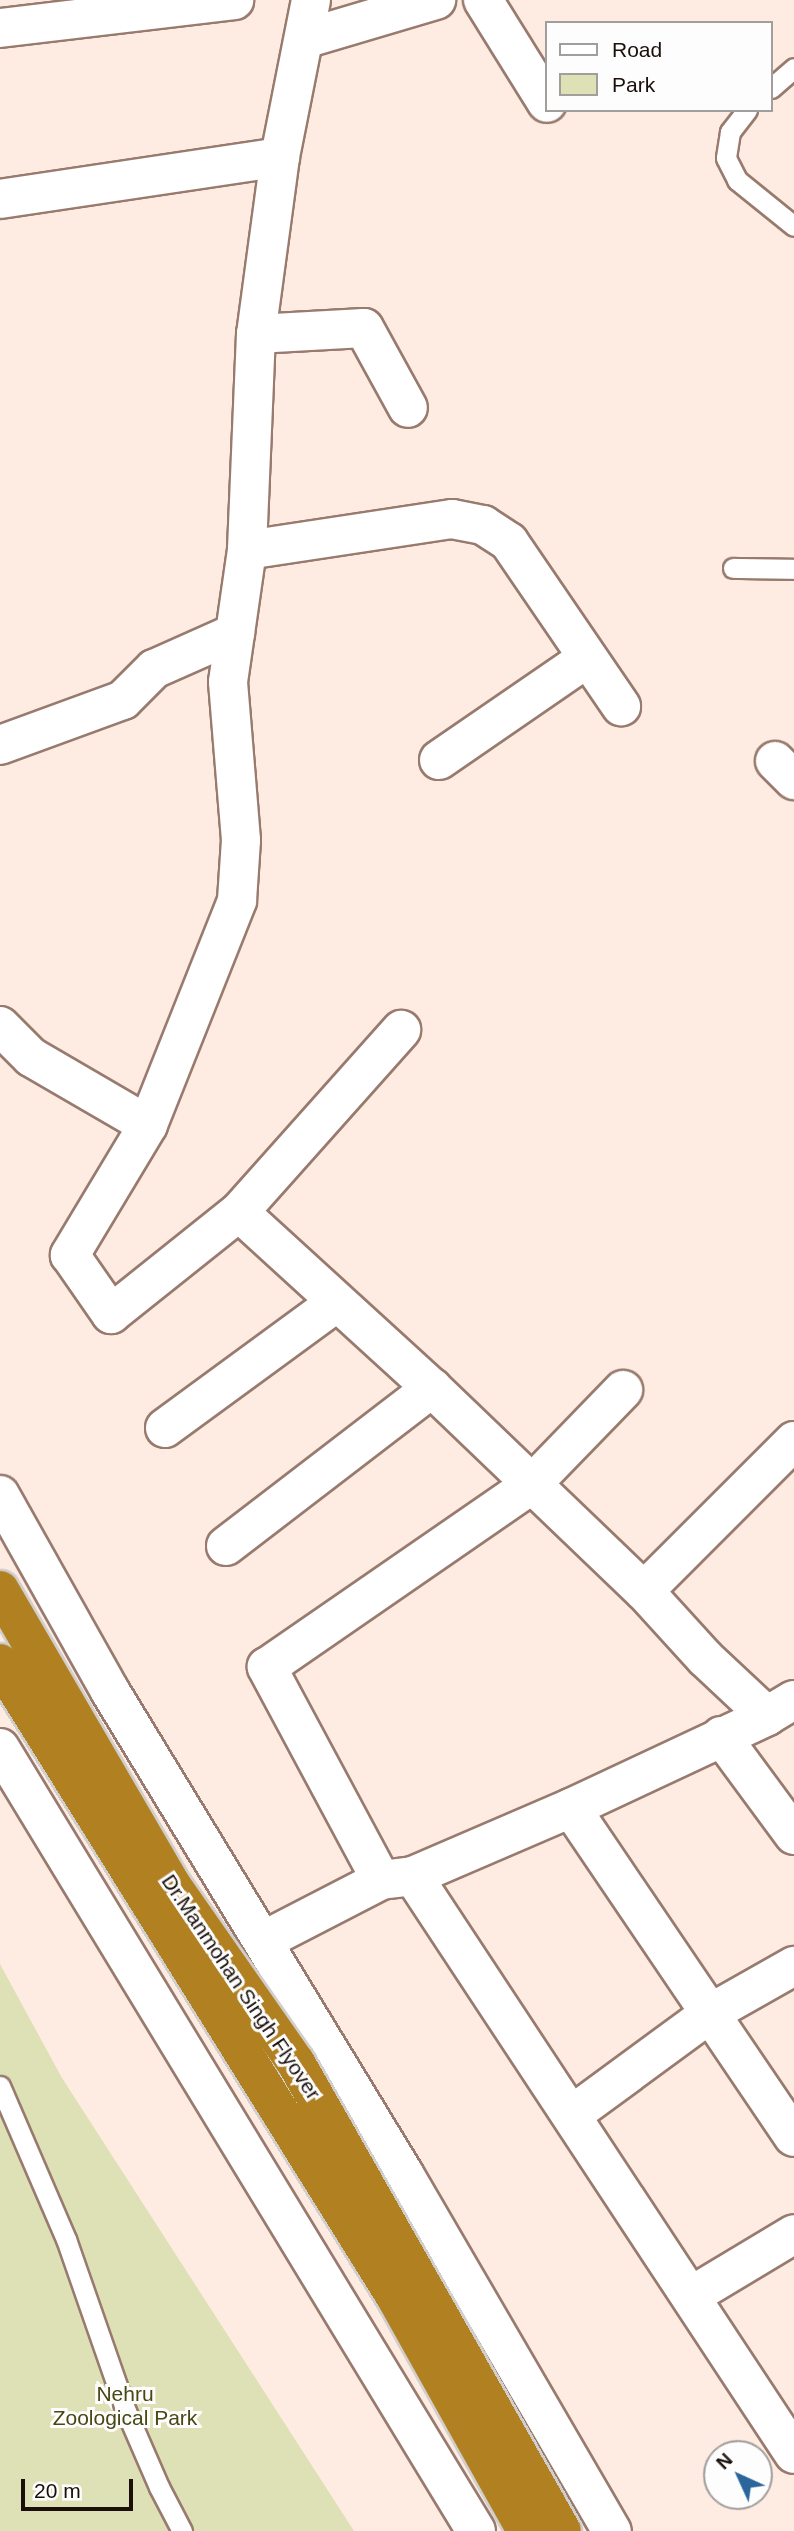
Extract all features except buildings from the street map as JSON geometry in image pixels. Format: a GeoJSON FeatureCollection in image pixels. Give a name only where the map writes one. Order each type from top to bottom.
{"type":"FeatureCollection","features":[{"type":"Feature","properties":{"kind":"highway","name":"Dr.Manmohan Singh Flyover"},"geometry":{"type":"LineString","coordinates":[[0,1590],[171,1884],[296,2063],[562,2531]]}},
{"type":"Feature","properties":{"kind":"highway","name":"Dr.Manmohan Singh Flyover"},"geometry":{"type":"LineString","coordinates":[[0,1663],[396,2298],[526,2531]]}},
{"type":"Feature","properties":{"kind":"street"},"geometry":{"type":"LineString","coordinates":[[0,27],[234,0]]}},
{"type":"Feature","properties":{"kind":"street"},"geometry":{"type":"LineString","coordinates":[[312,0],[280,157],[256,334],[247,550],[228,682],[241,840],[237,901],[148,1125],[70,1255],[111,1314],[239,1212],[401,1030]]}},
{"type":"Feature","properties":{"kind":"street"},"geometry":{"type":"LineString","coordinates":[[304,39],[436,0]]}},
{"type":"Feature","properties":{"kind":"street"},"geometry":{"type":"LineString","coordinates":[[483,0],[546,101]]}},
{"type":"Feature","properties":{"kind":"street"},"geometry":{"type":"LineString","coordinates":[[0,199],[280,157]]}},
{"type":"Feature","properties":{"kind":"street"},"geometry":{"type":"LineString","coordinates":[[256,334],[364,328],[408,408]]}},
{"type":"Feature","properties":{"kind":"street"},"geometry":{"type":"LineString","coordinates":[[247,550],[452,519],[483,524],[509,542],[586,659],[621,706]]}},
{"type":"Feature","properties":{"kind":"street"},"geometry":{"type":"LineString","coordinates":[[0,745],[123,700],[154,669],[235,633]]}},
{"type":"Feature","properties":{"kind":"street"},"geometry":{"type":"LineString","coordinates":[[439,760],[586,659]]}},
{"type":"Feature","properties":{"kind":"street"},"geometry":{"type":"LineString","coordinates":[[0,1026],[31,1056],[148,1125]]}},
{"type":"Feature","properties":{"kind":"street"},"geometry":{"type":"LineString","coordinates":[[239,1212],[432,1388],[644,1591],[705,1658],[780,1708]]}},
{"type":"Feature","properties":{"kind":"street"},"geometry":{"type":"LineString","coordinates":[[165,1428],[337,1302]]}},
{"type":"Feature","properties":{"kind":"street"},"geometry":{"type":"LineString","coordinates":[[226,1546],[432,1388]]}},
{"type":"Feature","properties":{"kind":"street"},"geometry":{"type":"LineString","coordinates":[[624,1390],[532,1484],[267,1667],[397,1878],[573,2114],[691,2296],[792,2444]]}},
{"type":"Feature","properties":{"kind":"street"},"geometry":{"type":"LineString","coordinates":[[644,1591],[794,1441]]}},
{"type":"Feature","properties":{"kind":"street"},"geometry":{"type":"LineString","coordinates":[[0,1495],[110,1691],[404,2174],[612,2531]]}},
{"type":"Feature","properties":{"kind":"street"},"geometry":{"type":"LineString","coordinates":[[110,1691],[7,1759],[476,2531]]}},
{"type":"Feature","properties":{"kind":"street"},"geometry":{"type":"LineString","coordinates":[[263,1941],[397,1878],[571,1808],[780,1708]]}},
{"type":"Feature","properties":{"kind":"street"},"geometry":{"type":"LineString","coordinates":[[721,1736],[794,1835]]}},
{"type":"Feature","properties":{"kind":"street"},"geometry":{"type":"LineString","coordinates":[[571,1808],[794,2137]]}},
{"type":"Feature","properties":{"kind":"street"},"geometry":{"type":"LineString","coordinates":[[573,2114],[709,2014],[794,1966]]}},
{"type":"Feature","properties":{"kind":"street"},"geometry":{"type":"LineString","coordinates":[[691,2296],[794,2234]]}},
{"type":"Feature","properties":{"kind":"lane"},"geometry":{"type":"LineString","coordinates":[[773,86],[794,68]]}},
{"type":"Feature","properties":{"kind":"lane"},"geometry":{"type":"LineString","coordinates":[[745,112],[730,132],[726,158],[737,180],[794,226]]}},
{"type":"Feature","properties":{"kind":"lane"},"geometry":{"type":"LineString","coordinates":[[733,568],[794,569]]}},
{"type":"Feature","properties":{"kind":"lane"},"geometry":{"type":"LineString","coordinates":[[0,2086],[66,2239],[126,2411],[159,2487],[183,2531]]}},
{"type":"Feature","properties":{"kind":"green space","name":"Nehru Zoological Park"},"geometry":{"type":"Polygon","coordinates":[[[0,1964],[62,2078],[354,2531],[0,2531],[0,1964]]]}}]}
